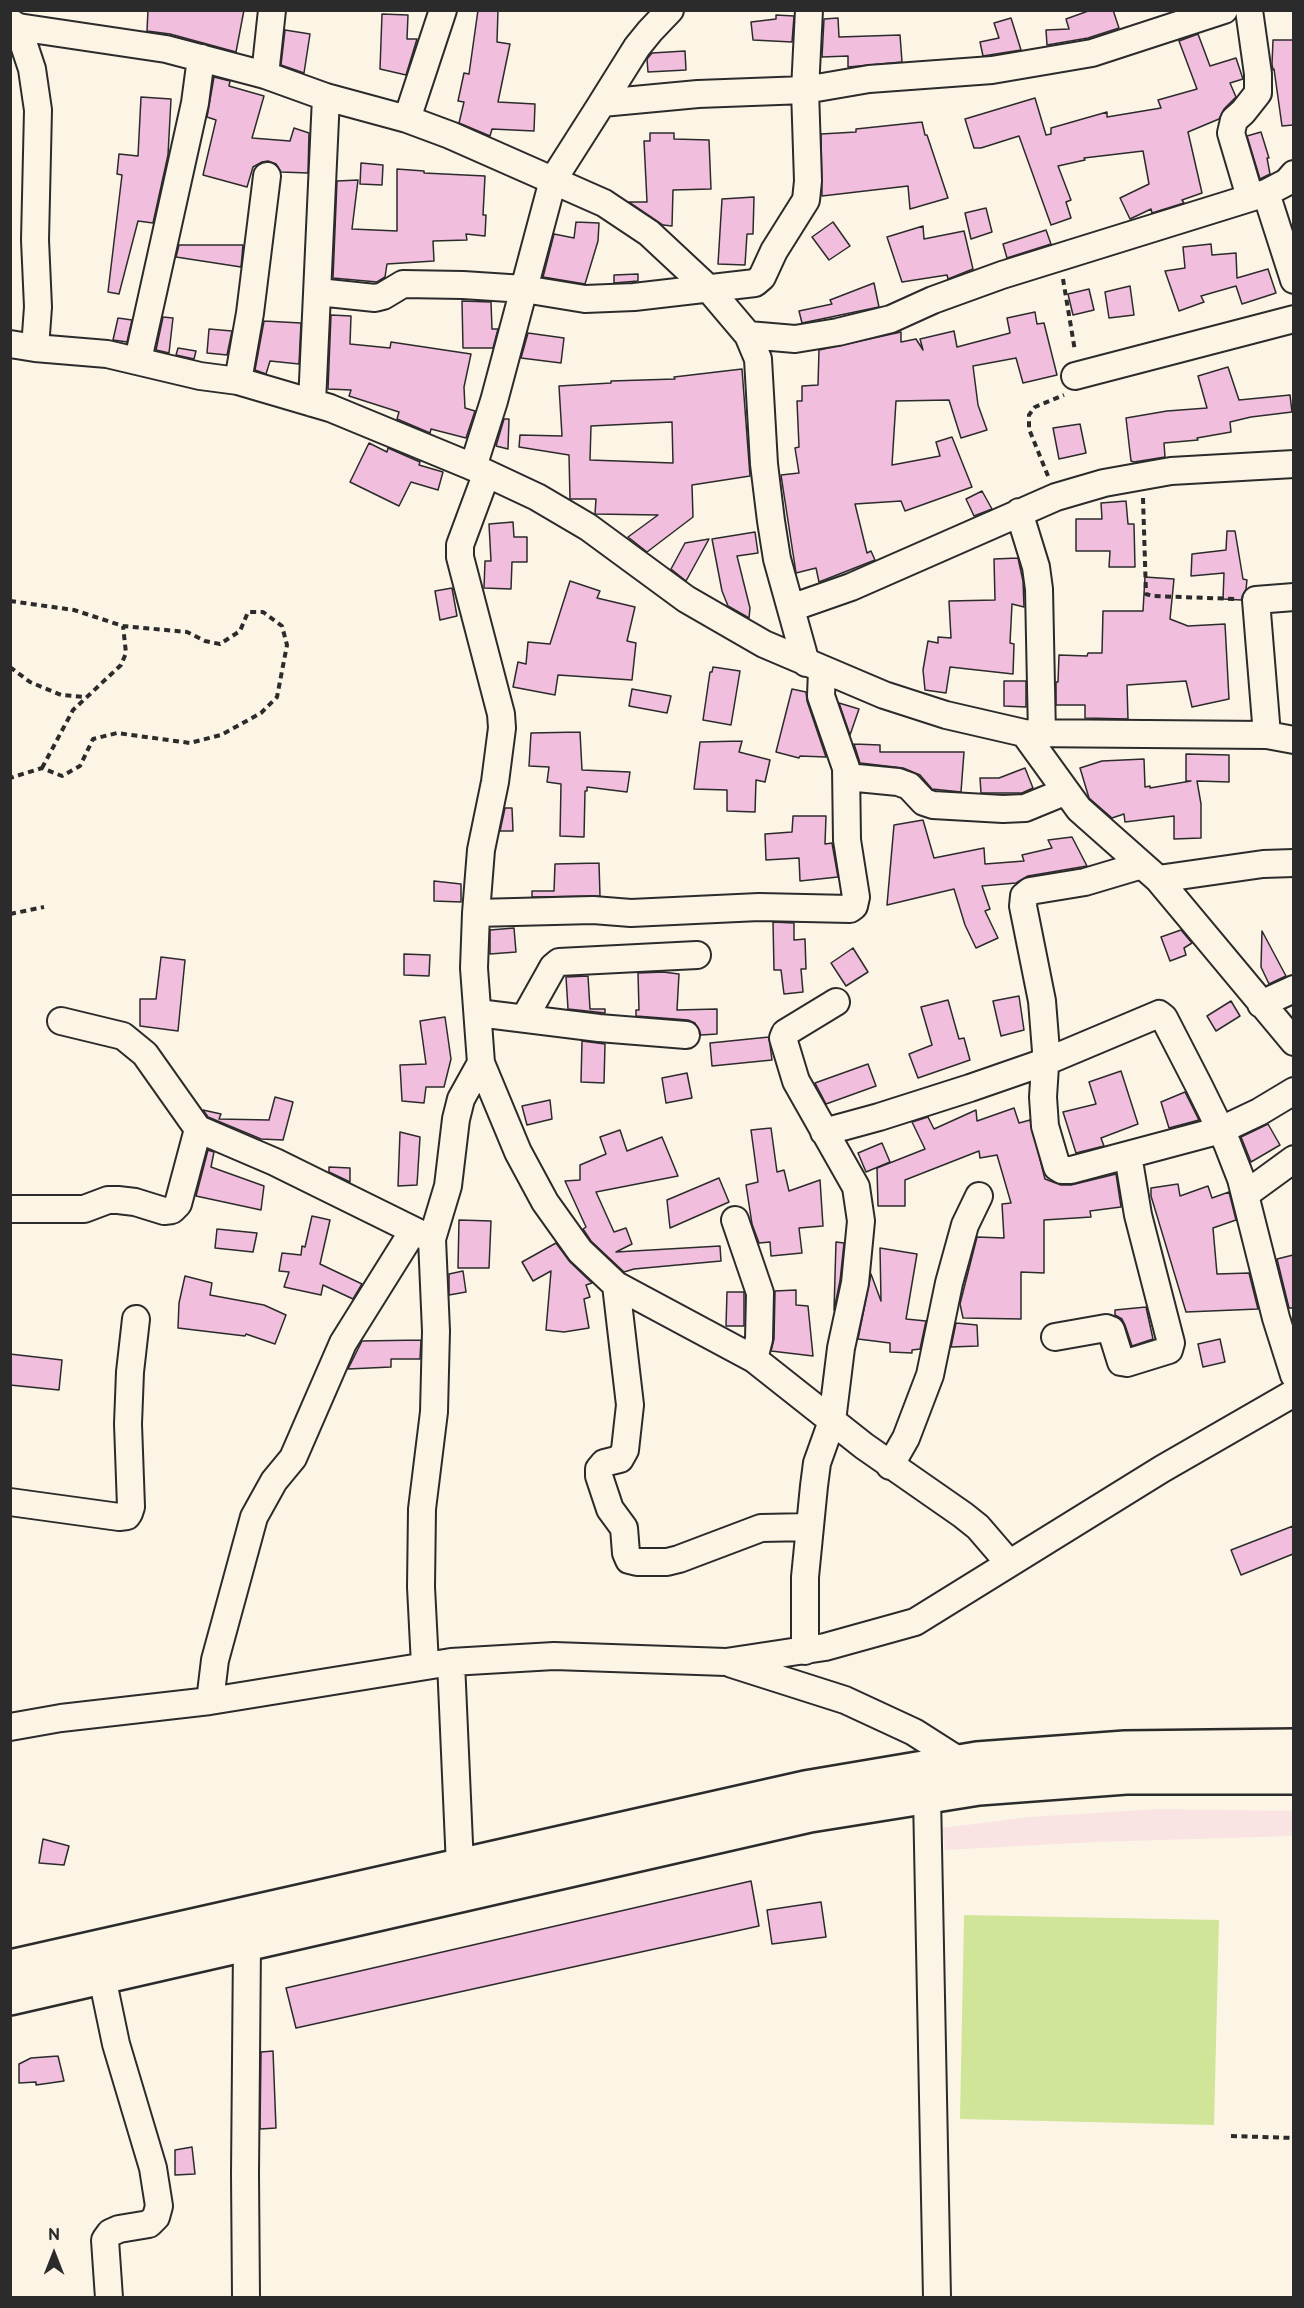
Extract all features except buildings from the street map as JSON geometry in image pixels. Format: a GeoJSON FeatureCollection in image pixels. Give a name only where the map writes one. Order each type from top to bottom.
{"type":"FeatureCollection","features":[{"type":"Feature","properties":{"kind":"street"},"geometry":{"type":"LineString","coordinates":[[265,75],[272,10]]}},
{"type":"Feature","properties":{"kind":"street"},"geometry":{"type":"LineString","coordinates":[[407,119],[443,10]]}},
{"type":"Feature","properties":{"kind":"street"},"geometry":{"type":"LineString","coordinates":[[670,10],[637,47],[554,180],[494,401],[480,471],[460,545],[460,557],[501,714],[502,728],[495,782],[481,850],[476,913],[474,968],[481,1063],[518,1152],[545,1202],[580,1251],[616,1286],[754,1359],[890,1466],[963,1515],[978,1527],[1009,1563]]}},
{"type":"Feature","properties":{"kind":"street"},"geometry":{"type":"LineString","coordinates":[[318,292],[375,298],[403,284],[524,289],[585,298],[634,297],[759,281],[774,251],[803,208],[808,180],[805,90],[810,10]]}},
{"type":"Feature","properties":{"kind":"street"},"geometry":{"type":"LineString","coordinates":[[603,103],[698,94],[805,90],[869,79],[992,70],[1092,53],[1224,10]]}},
{"type":"Feature","properties":{"kind":"street"},"geometry":{"type":"LineString","coordinates":[[1249,10],[1258,74],[1257,93],[1234,120],[1231,133],[1293,280]]}},
{"type":"Feature","properties":{"kind":"street"},"geometry":{"type":"LineString","coordinates":[[14,24],[166,49],[265,75],[326,97],[407,119],[450,135],[604,203],[649,233],[709,289],[748,335],[758,359],[764,464],[777,559],[791,608],[814,666],[821,696],[846,768],[847,840],[856,902],[850,909],[759,907],[631,913],[593,910],[476,913]]}},
{"type":"Feature","properties":{"kind":"street"},"geometry":{"type":"LineString","coordinates":[[14,24],[32,69],[38,110],[35,240],[38,307],[35,348]]}},
{"type":"Feature","properties":{"kind":"street"},"geometry":{"type":"LineString","coordinates":[[138,360],[195,103],[201,58]]}},
{"type":"Feature","properties":{"kind":"street"},"geometry":{"type":"LineString","coordinates":[[312,403],[326,97]]}},
{"type":"Feature","properties":{"kind":"street"},"geometry":{"type":"LineString","coordinates":[[748,335],[795,339],[838,332],[891,319],[933,300],[1002,275],[1258,195],[1287,182],[1293,174]]}},
{"type":"Feature","properties":{"kind":"street"},"geometry":{"type":"LineString","coordinates":[[238,381],[250,313],[267,176]]}},
{"type":"Feature","properties":{"kind":"street"},"geometry":{"type":"LineString","coordinates":[[1075,376],[1293,319]]}},
{"type":"Feature","properties":{"kind":"street"},"geometry":{"type":"LineString","coordinates":[[10,344],[106,354],[138,360],[200,376],[238,381],[312,403],[480,471],[537,497],[588,527],[686,599],[764,644],[884,695],[946,715],[1033,734],[1267,735],[1293,740]]}},
{"type":"Feature","properties":{"kind":"street"},"geometry":{"type":"LineString","coordinates":[[791,608],[851,587],[1056,497],[1142,475],[1194,469],[1293,464]]}},
{"type":"Feature","properties":{"kind":"street"},"geometry":{"type":"LineString","coordinates":[[1019,512],[1036,567],[1039,590],[1033,734],[1064,792],[1098,828],[1150,872],[1293,1042]]}},
{"type":"Feature","properties":{"kind":"street"},"geometry":{"type":"LineString","coordinates":[[1267,735],[1256,600],[1293,597]]}},
{"type":"Feature","properties":{"kind":"street"},"geometry":{"type":"LineString","coordinates":[[847,777],[898,782],[909,786],[924,802],[933,805],[1025,808],[1064,792]]}},
{"type":"Feature","properties":{"kind":"street"},"geometry":{"type":"LineString","coordinates":[[1293,863],[1150,872],[1085,882],[1030,891],[1024,896],[1023,906],[1042,1001],[1045,1126],[1057,1167],[1062,1170],[1071,1170],[1221,1130],[1259,1112],[1293,1091]]}},
{"type":"Feature","properties":{"kind":"street"},"geometry":{"type":"LineString","coordinates":[[525,1017],[559,962],[697,955]]}},
{"type":"Feature","properties":{"kind":"street"},"geometry":{"type":"LineString","coordinates":[[1261,1004],[1293,989]]}},
{"type":"Feature","properties":{"kind":"street"},"geometry":{"type":"LineString","coordinates":[[805,1651],[805,1577],[817,1463],[832,1421],[841,1348],[855,1283],[861,1221],[856,1187],[796,1081],[783,1038],[785,1033],[836,1002]]}},
{"type":"Feature","properties":{"kind":"street"},"geometry":{"type":"LineString","coordinates":[[478,1013],[600,1028],[686,1035]]}},
{"type":"Feature","properties":{"kind":"street"},"geometry":{"type":"LineString","coordinates":[[824,1132],[879,1117],[1045,1062],[1160,1014],[1221,1130],[1246,1194],[1276,1318],[1293,1375]]}},
{"type":"Feature","properties":{"kind":"street"},"geometry":{"type":"LineString","coordinates":[[61,1021],[123,1036],[145,1054],[198,1129],[275,1162],[422,1235]]}},
{"type":"Feature","properties":{"kind":"street"},"geometry":{"type":"LineString","coordinates":[[210,1701],[215,1660],[254,1517],[274,1481],[293,1458],[343,1342],[422,1235],[448,1186],[456,1119],[461,1099],[481,1063]]}},
{"type":"Feature","properties":{"kind":"street"},"geometry":{"type":"LineString","coordinates":[[10,1209],[84,1209],[108,1200],[118,1200],[135,1202],[164,1211],[172,1210],[178,1204],[198,1129]]}},
{"type":"Feature","properties":{"kind":"street"},"geometry":{"type":"LineString","coordinates":[[1055,1337],[1106,1328],[1111,1330],[1121,1362],[1127,1363],[1169,1350],[1172,1343],[1138,1215],[1128,1155]]}},
{"type":"Feature","properties":{"kind":"street"},"geometry":{"type":"LineString","coordinates":[[1246,1194],[1293,1159]]}},
{"type":"Feature","properties":{"kind":"street"},"geometry":{"type":"LineString","coordinates":[[890,1466],[906,1438],[930,1375],[949,1283],[965,1225],[979,1196]]}},
{"type":"Feature","properties":{"kind":"street"},"geometry":{"type":"LineString","coordinates":[[735,1220],[760,1293],[759,1339],[754,1359]]}},
{"type":"Feature","properties":{"kind":"street"},"geometry":{"type":"LineString","coordinates":[[422,1235],[436,1331],[434,1412],[422,1509],[421,1587],[425,1665]]}},
{"type":"Feature","properties":{"kind":"street"},"geometry":{"type":"LineString","coordinates":[[616,1286],[630,1405],[625,1450],[620,1460],[604,1462],[599,1469],[599,1476],[610,1509],[624,1528],[626,1553],[629,1560],[667,1562],[761,1528],[810,1527]]}},
{"type":"Feature","properties":{"kind":"street"},"geometry":{"type":"LineString","coordinates":[[10,1502],[119,1517],[127,1516],[131,1507],[128,1424],[130,1371],[136,1319]]}},
{"type":"Feature","properties":{"kind":"street"},"geometry":{"type":"LineString","coordinates":[[10,1727],[61,1718],[210,1701],[451,1662],[554,1656],[726,1662],[805,1651],[915,1622],[1190,1452],[1293,1393]]}},
{"type":"Feature","properties":{"kind":"street"},"geometry":{"type":"LineString","coordinates":[[451,1662],[460,1866]]}},
{"type":"Feature","properties":{"kind":"street"},"geometry":{"type":"LineString","coordinates":[[726,1662],[845,1701],[914,1732],[961,1762]]}},
{"type":"Feature","properties":{"kind":"street"},"geometry":{"type":"LineString","coordinates":[[10,1998],[247,1945],[611,1846],[805,1788],[961,1762],[1125,1748],[1293,1746]]}},
{"type":"Feature","properties":{"kind":"street"},"geometry":{"type":"LineString","coordinates":[[10,1967],[460,1866],[611,1846],[979,1788],[1126,1777],[1293,1777]]}},
{"type":"Feature","properties":{"kind":"street"},"geometry":{"type":"LineString","coordinates":[[927,1796],[937,2298]]}},
{"type":"Feature","properties":{"kind":"street"},"geometry":{"type":"LineString","coordinates":[[246,2298],[247,1945]]}},
{"type":"Feature","properties":{"kind":"street"},"geometry":{"type":"LineString","coordinates":[[102,1977],[116,2044],[153,2168],[159,2206],[156,2217],[149,2224],[118,2229],[110,2233],[105,2240],[109,2298]]}},
{"type":"Feature","properties":{"kind":"path"},"geometry":{"type":"LineString","coordinates":[[1142,475],[1146,594],[1256,600]]}},
{"type":"Feature","properties":{"kind":"path"},"geometry":{"type":"LineString","coordinates":[[10,601],[74,610],[123,626],[187,632],[205,641],[220,644],[240,631],[248,612],[263,612],[282,626],[287,645],[277,697],[261,713],[221,735],[190,743],[117,733],[93,739],[80,766],[62,776],[42,768],[10,778]]}},
{"type":"Feature","properties":{"kind":"path"},"geometry":{"type":"LineString","coordinates":[[42,768],[73,710],[121,665],[126,653],[123,626]]}},
{"type":"Feature","properties":{"kind":"path"},"geometry":{"type":"LineString","coordinates":[[10,668],[30,682],[61,695],[86,697]]}},
{"type":"Feature","properties":{"kind":"path"},"geometry":{"type":"LineString","coordinates":[[10,914],[44,907]]}},
{"type":"Feature","properties":{"kind":"path"},"geometry":{"type":"LineString","coordinates":[[1231,2136],[1293,2138]]}},
{"type":"Feature","properties":{"kind":"shaded area"},"geometry":{"type":"Polygon","coordinates":[[[1158,1809],[1293,1811],[1293,1836],[1095,1842],[945,1850],[942,1828],[1030,1817],[1158,1809]]]}},
{"type":"Feature","properties":{"kind":"green space"},"geometry":{"type":"Polygon","coordinates":[[[964,1915],[1219,1920],[1214,2125],[960,2119],[964,1915]]]}}]}
